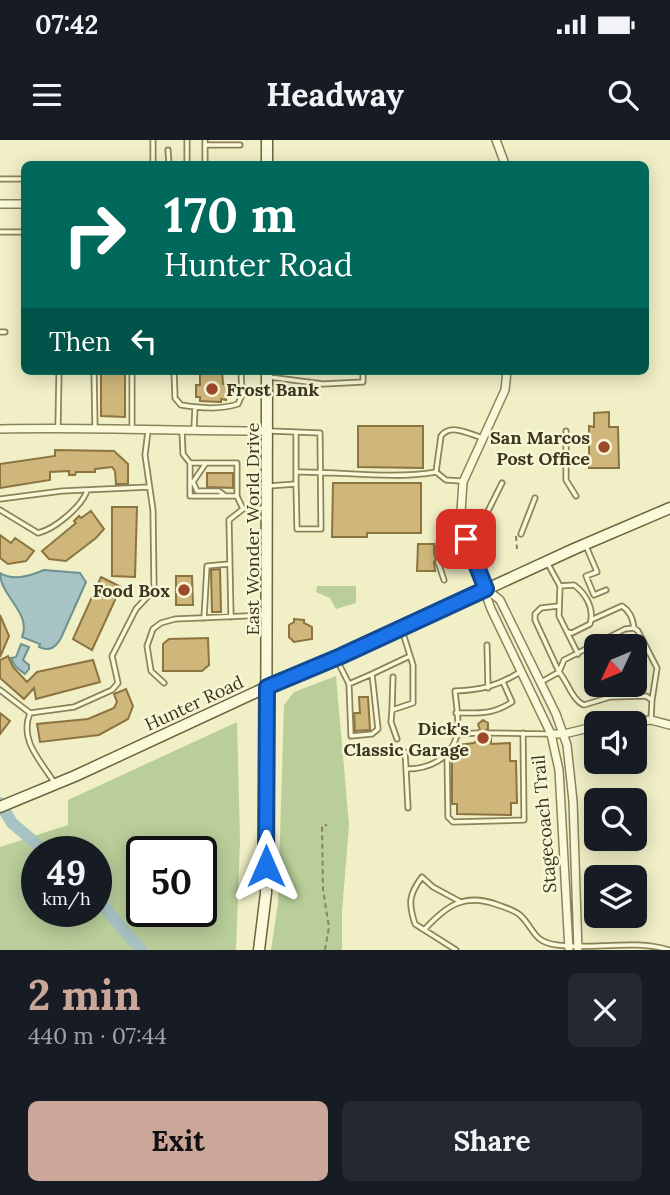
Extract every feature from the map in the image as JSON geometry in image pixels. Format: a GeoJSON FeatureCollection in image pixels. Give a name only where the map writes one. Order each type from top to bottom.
{"type":"FeatureCollection","features":[{"type":"Feature","properties":{"kind":"main road"},"geometry":{"type":"LineString","coordinates":[[267,140],[267,161]]}},
{"type":"Feature","properties":{"kind":"main road","name":"East Wonder World Drive"},"geometry":{"type":"LineString","coordinates":[[259,950],[265,893],[267,375]]}},
{"type":"Feature","properties":{"kind":"main road","name":"Hunter Road"},"geometry":{"type":"LineString","coordinates":[[0,807],[670,508]]}},
{"type":"Feature","properties":{"kind":"street"},"geometry":{"type":"LineString","coordinates":[[496,140],[504,161]]}},
{"type":"Feature","properties":{"kind":"street"},"geometry":{"type":"LineString","coordinates":[[0,204],[21,204]]}},
{"type":"Feature","properties":{"kind":"street"},"geometry":{"type":"LineString","coordinates":[[486,589],[463,524],[461,500],[463,482],[505,390],[507,375]]}},
{"type":"Feature","properties":{"kind":"street"},"geometry":{"type":"LineString","coordinates":[[0,429],[267,431]]}},
{"type":"Feature","properties":{"kind":"street","name":"Stagecoach Trail"},"geometry":{"type":"LineString","coordinates":[[486,589],[491,609],[551,734],[559,769],[573,948]]}},
{"type":"Feature","properties":{"kind":"street","name":"Stagecoach Trail"},"geometry":{"type":"LineString","coordinates":[[486,589],[500,600],[564,734],[571,772],[573,948]]}},
{"type":"Feature","properties":{"kind":"street"},"geometry":{"type":"LineString","coordinates":[[647,720],[670,725]]}},
{"type":"Feature","properties":{"kind":"street"},"geometry":{"type":"LineString","coordinates":[[551,734],[584,729]]}},
{"type":"Feature","properties":{"kind":"lane"},"geometry":{"type":"LineString","coordinates":[[153,140],[153,161]]}},
{"type":"Feature","properties":{"kind":"lane"},"geometry":{"type":"LineString","coordinates":[[187,140],[187,161]]}},
{"type":"Feature","properties":{"kind":"lane"},"geometry":{"type":"LineString","coordinates":[[205,161],[205,143],[240,145]]}},
{"type":"Feature","properties":{"kind":"lane"},"geometry":{"type":"LineString","coordinates":[[169,150],[169,161]]}},
{"type":"Feature","properties":{"kind":"lane"},"geometry":{"type":"LineString","coordinates":[[0,179],[21,179]]}},
{"type":"Feature","properties":{"kind":"lane"},"geometry":{"type":"LineString","coordinates":[[0,232],[21,232]]}},
{"type":"Feature","properties":{"kind":"lane"},"geometry":{"type":"LineString","coordinates":[[58,428],[59,375]]}},
{"type":"Feature","properties":{"kind":"lane"},"geometry":{"type":"LineString","coordinates":[[94,375],[95,429]]}},
{"type":"Feature","properties":{"kind":"lane"},"geometry":{"type":"LineString","coordinates":[[132,375],[132,430]]}},
{"type":"Feature","properties":{"kind":"lane"},"geometry":{"type":"LineString","coordinates":[[174,375],[175,398],[181,404],[195,407],[228,407],[238,404],[242,395],[241,375]]}},
{"type":"Feature","properties":{"kind":"lane"},"geometry":{"type":"LineString","coordinates":[[273,375],[323,384],[363,382],[363,375]]}},
{"type":"Feature","properties":{"kind":"lane"},"geometry":{"type":"LineString","coordinates":[[194,431],[195,407]]}},
{"type":"Feature","properties":{"kind":"lane"},"geometry":{"type":"LineString","coordinates":[[436,472],[444,431],[450,429],[483,438]]}},
{"type":"Feature","properties":{"kind":"lane"},"geometry":{"type":"LineString","coordinates":[[0,690],[30,713],[74,707],[116,687],[118,677],[112,656],[136,608],[153,587],[153,510],[145,455],[148,431]]}},
{"type":"Feature","properties":{"kind":"lane"},"geometry":{"type":"LineString","coordinates":[[182,431],[183,454],[190,463],[190,496],[237,496]]}},
{"type":"Feature","properties":{"kind":"lane"},"geometry":{"type":"LineString","coordinates":[[267,431],[296,432],[320,433],[321,528],[297,529],[296,432]]}},
{"type":"Feature","properties":{"kind":"lane"},"geometry":{"type":"LineString","coordinates":[[566,431],[566,480],[576,496]]}},
{"type":"Feature","properties":{"kind":"lane"},"geometry":{"type":"LineString","coordinates":[[190,463],[237,463],[237,496],[243,509]]}},
{"type":"Feature","properties":{"kind":"lane"},"geometry":{"type":"LineString","coordinates":[[206,463],[193,482],[197,491],[219,491],[225,496]]}},
{"type":"Feature","properties":{"kind":"lane"},"geometry":{"type":"LineString","coordinates":[[296,472],[349,475],[436,472],[446,480],[463,482]]}},
{"type":"Feature","properties":{"kind":"lane"},"geometry":{"type":"LineString","coordinates":[[486,515],[502,483]]}},
{"type":"Feature","properties":{"kind":"lane"},"geometry":{"type":"LineString","coordinates":[[268,486],[296,484]]}},
{"type":"Feature","properties":{"kind":"lane"},"geometry":{"type":"LineString","coordinates":[[0,499],[62,491],[149,487]]}},
{"type":"Feature","properties":{"kind":"lane"},"geometry":{"type":"LineString","coordinates":[[0,510],[38,533],[47,531],[84,500],[87,491]]}},
{"type":"Feature","properties":{"kind":"lane"},"geometry":{"type":"LineString","coordinates":[[518,535],[535,498]]}},
{"type":"Feature","properties":{"kind":"lane"},"geometry":{"type":"LineString","coordinates":[[231,617],[229,520],[243,509],[267,508]]}},
{"type":"Feature","properties":{"kind":"lane"},"geometry":{"type":"LineString","coordinates":[[438,554],[439,542],[454,540]]}},
{"type":"Feature","properties":{"kind":"lane"},"geometry":{"type":"LineString","coordinates":[[585,544],[597,572],[586,576],[594,595],[606,590]]}},
{"type":"Feature","properties":{"kind":"lane"},"geometry":{"type":"LineString","coordinates":[[438,562],[444,580]]}},
{"type":"Feature","properties":{"kind":"lane"},"geometry":{"type":"LineString","coordinates":[[547,562],[560,586],[559,616],[578,654]]}},
{"type":"Feature","properties":{"kind":"lane"},"geometry":{"type":"LineString","coordinates":[[204,618],[206,566],[229,564]]}},
{"type":"Feature","properties":{"kind":"lane"},"geometry":{"type":"LineString","coordinates":[[560,586],[575,585],[584,592],[592,614],[590,624],[572,633],[567,632]]}},
{"type":"Feature","properties":{"kind":"lane"},"geometry":{"type":"LineString","coordinates":[[559,606],[541,608],[535,614],[535,620],[577,703],[584,705],[610,697],[646,696],[652,700]]}},
{"type":"Feature","properties":{"kind":"lane"},"geometry":{"type":"LineString","coordinates":[[591,620],[622,606],[628,609],[634,628],[657,668],[651,720]]}},
{"type":"Feature","properties":{"kind":"lane"},"geometry":{"type":"LineString","coordinates":[[164,683],[151,671],[147,646],[153,629],[161,623],[175,619],[267,615]]}},
{"type":"Feature","properties":{"kind":"lane"},"geometry":{"type":"LineString","coordinates":[[392,710],[413,704],[413,665],[402,628]]}},
{"type":"Feature","properties":{"kind":"lane"},"geometry":{"type":"LineString","coordinates":[[541,682],[559,672],[565,660],[625,629],[634,628]]}},
{"type":"Feature","properties":{"kind":"lane"},"geometry":{"type":"LineString","coordinates":[[487,645],[488,688]]}},
{"type":"Feature","properties":{"kind":"lane"},"geometry":{"type":"LineString","coordinates":[[349,684],[410,656]]}},
{"type":"Feature","properties":{"kind":"lane"},"geometry":{"type":"LineString","coordinates":[[336,658],[349,684],[351,736],[372,734],[378,729],[372,674]]}},
{"type":"Feature","properties":{"kind":"lane"},"geometry":{"type":"LineString","coordinates":[[406,769],[430,767],[447,753],[458,734],[455,691],[488,688],[522,670]]}},
{"type":"Feature","properties":{"kind":"lane"},"geometry":{"type":"LineString","coordinates":[[393,677],[391,722],[397,739]]}},
{"type":"Feature","properties":{"kind":"lane"},"geometry":{"type":"LineString","coordinates":[[456,713],[498,711],[512,702],[503,682]]}},
{"type":"Feature","properties":{"kind":"lane"},"geometry":{"type":"LineString","coordinates":[[30,713],[25,726],[27,740],[55,784]]}},
{"type":"Feature","properties":{"kind":"lane"},"geometry":{"type":"LineString","coordinates":[[458,734],[478,733]]}},
{"type":"Feature","properties":{"kind":"lane"},"geometry":{"type":"LineString","coordinates":[[488,733],[551,734]]}},
{"type":"Feature","properties":{"kind":"lane"},"geometry":{"type":"LineString","coordinates":[[447,753],[448,817],[453,822],[524,820],[523,733]]}},
{"type":"Feature","properties":{"kind":"lane"},"geometry":{"type":"LineString","coordinates":[[405,752],[408,808]]}},
{"type":"Feature","properties":{"kind":"lane"},"geometry":{"type":"LineString","coordinates":[[456,950],[415,924],[410,904],[413,887],[422,877],[433,887],[461,902]]}},
{"type":"Feature","properties":{"kind":"lane"},"geometry":{"type":"LineString","coordinates":[[424,930],[445,909],[471,899],[488,901],[518,913],[536,937],[546,943],[573,948],[654,947],[669,950]]}},
{"type":"Feature","properties":{"kind":"path"},"geometry":{"type":"LineString","coordinates":[[517,549],[518,535]]}},
{"type":"Feature","properties":{"kind":"path"},"geometry":{"type":"LineString","coordinates":[[325,950],[329,927],[323,890],[322,827],[327,825]]}},
{"type":"Feature","properties":{"kind":"green space"},"geometry":{"type":"Polygon","coordinates":[[[317,586],[356,586],[356,603],[336,609],[330,598],[316,592],[317,586]]]}},
{"type":"Feature","properties":{"kind":"green space"},"geometry":{"type":"Polygon","coordinates":[[[336,676],[349,825],[342,912],[342,950],[271,950],[278,903],[284,705],[294,692],[336,676]]]}},
{"type":"Feature","properties":{"kind":"green space"},"geometry":{"type":"Polygon","coordinates":[[[237,722],[240,841],[236,950],[0,950],[0,847],[21,840],[21,927],[112,927],[112,836],[34,836],[68,825],[68,800],[237,722]]]}},
{"type":"Feature","properties":{"kind":"water"},"geometry":{"type":"Polygon","coordinates":[[[44,570],[80,573],[86,582],[61,638],[49,649],[39,647],[40,644],[22,637],[23,620],[1,581],[0,573],[16,577],[44,570]]]}},
{"type":"Feature","properties":{"kind":"water"},"geometry":{"type":"Polygon","coordinates":[[[21,644],[29,647],[23,660],[29,665],[25,674],[15,666],[11,658],[16,657],[21,644]]]}},
{"type":"Feature","properties":{"kind":"building"},"geometry":{"type":"Polygon","coordinates":[[[101,375],[125,375],[125,417],[101,416],[101,375]]]}},
{"type":"Feature","properties":{"kind":"building","name":"Frost Bank"},"geometry":{"type":"Polygon","coordinates":[[[200,375],[222,375],[223,384],[228,385],[226,400],[200,401],[200,397],[196,397],[196,385],[200,385],[200,375]]]}},
{"type":"Feature","properties":{"kind":"building","name":"San Marcos Post Office"},"geometry":{"type":"Polygon","coordinates":[[[609,412],[609,427],[618,427],[619,468],[589,468],[589,426],[594,427],[594,413],[609,412]]]}},
{"type":"Feature","properties":{"kind":"building"},"geometry":{"type":"Polygon","coordinates":[[[358,426],[423,426],[423,468],[358,467],[358,426]]]}},
{"type":"Feature","properties":{"kind":"building"},"geometry":{"type":"Polygon","coordinates":[[[55,450],[114,451],[128,464],[128,484],[116,484],[112,467],[95,469],[95,472],[76,472],[75,475],[69,475],[69,471],[50,472],[50,480],[0,488],[0,464],[55,456],[55,450]]]}},
{"type":"Feature","properties":{"kind":"building"},"geometry":{"type":"Polygon","coordinates":[[[207,473],[233,473],[233,488],[207,487],[207,473]]]}},
{"type":"Feature","properties":{"kind":"building"},"geometry":{"type":"Polygon","coordinates":[[[333,483],[421,483],[421,533],[367,533],[367,537],[332,537],[333,483]]]}},
{"type":"Feature","properties":{"kind":"building"},"geometry":{"type":"Polygon","coordinates":[[[112,507],[137,507],[135,577],[112,576],[112,507]]]}},
{"type":"Feature","properties":{"kind":"building"},"geometry":{"type":"Polygon","coordinates":[[[91,511],[104,529],[66,561],[49,559],[42,551],[76,523],[74,521],[79,516],[81,518],[91,511]]]}},
{"type":"Feature","properties":{"kind":"building"},"geometry":{"type":"Polygon","coordinates":[[[0,535],[11,543],[15,538],[34,551],[26,561],[8,564],[0,558],[0,535]]]}},
{"type":"Feature","properties":{"kind":"building"},"geometry":{"type":"Polygon","coordinates":[[[418,544],[434,544],[435,571],[417,571],[418,544]]]}},
{"type":"Feature","properties":{"kind":"building"},"geometry":{"type":"Polygon","coordinates":[[[220,569],[221,612],[212,612],[211,570],[220,569]]]}},
{"type":"Feature","properties":{"kind":"building","name":"Food Box"},"geometry":{"type":"Polygon","coordinates":[[[176,576],[192,576],[193,605],[176,605],[176,576]]]}},
{"type":"Feature","properties":{"kind":"building"},"geometry":{"type":"Polygon","coordinates":[[[101,577],[121,587],[92,650],[73,639],[101,577]]]}},
{"type":"Feature","properties":{"kind":"building"},"geometry":{"type":"Polygon","coordinates":[[[0,615],[9,636],[0,657],[0,615]]]}},
{"type":"Feature","properties":{"kind":"building"},"geometry":{"type":"Polygon","coordinates":[[[294,619],[304,620],[304,623],[312,627],[312,639],[294,642],[289,637],[289,625],[294,619]]]}},
{"type":"Feature","properties":{"kind":"building"},"geometry":{"type":"Polygon","coordinates":[[[208,638],[209,665],[202,671],[163,671],[163,644],[169,639],[208,638]]]}},
{"type":"Feature","properties":{"kind":"building"},"geometry":{"type":"Polygon","coordinates":[[[8,656],[13,667],[27,682],[37,672],[93,660],[100,682],[36,699],[34,688],[24,699],[0,678],[0,660],[8,656]]]}},
{"type":"Feature","properties":{"kind":"building"},"geometry":{"type":"Polygon","coordinates":[[[126,689],[133,706],[128,719],[99,735],[40,742],[37,724],[88,719],[114,708],[117,702],[114,694],[126,689]]]}},
{"type":"Feature","properties":{"kind":"building"},"geometry":{"type":"Polygon","coordinates":[[[359,697],[368,697],[370,730],[355,731],[354,713],[360,713],[359,697]]]}},
{"type":"Feature","properties":{"kind":"building"},"geometry":{"type":"Polygon","coordinates":[[[0,713],[10,721],[0,734],[0,713]]]}},
{"type":"Feature","properties":{"kind":"building"},"geometry":{"type":"Polygon","coordinates":[[[483,720],[488,723],[488,729],[484,731],[485,736],[491,738],[491,744],[510,743],[510,761],[516,761],[517,803],[511,803],[511,815],[457,814],[457,804],[452,804],[452,761],[457,761],[458,745],[474,743],[482,736],[478,724],[483,720]]]}},
{"type":"Feature","properties":{"kind":"waterway"},"geometry":{"type":"LineString","coordinates":[[0,803],[12,823],[27,836]]}},
{"type":"Feature","properties":{"kind":"waterway"},"geometry":{"type":"LineString","coordinates":[[112,916],[141,950]]}},
{"type":"Feature","properties":{"kind":"place","name":"Frost Bank"},"geometry":{"type":"Point","coordinates":[212,389]}},
{"type":"Feature","properties":{"kind":"place","name":"San Marcos Post Office"},"geometry":{"type":"Point","coordinates":[604,447]}},
{"type":"Feature","properties":{"kind":"place","name":"Food Box"},"geometry":{"type":"Point","coordinates":[184,590]}},
{"type":"Feature","properties":{"kind":"place","name":"Dick's Classic Garage"},"geometry":{"type":"Point","coordinates":[483,738]}},
{"type":"Feature","properties":{"kind":"route"},"geometry":{"type":"LineString","coordinates":[[266,866],[267,687],[486,589],[466,539]]}}]}
